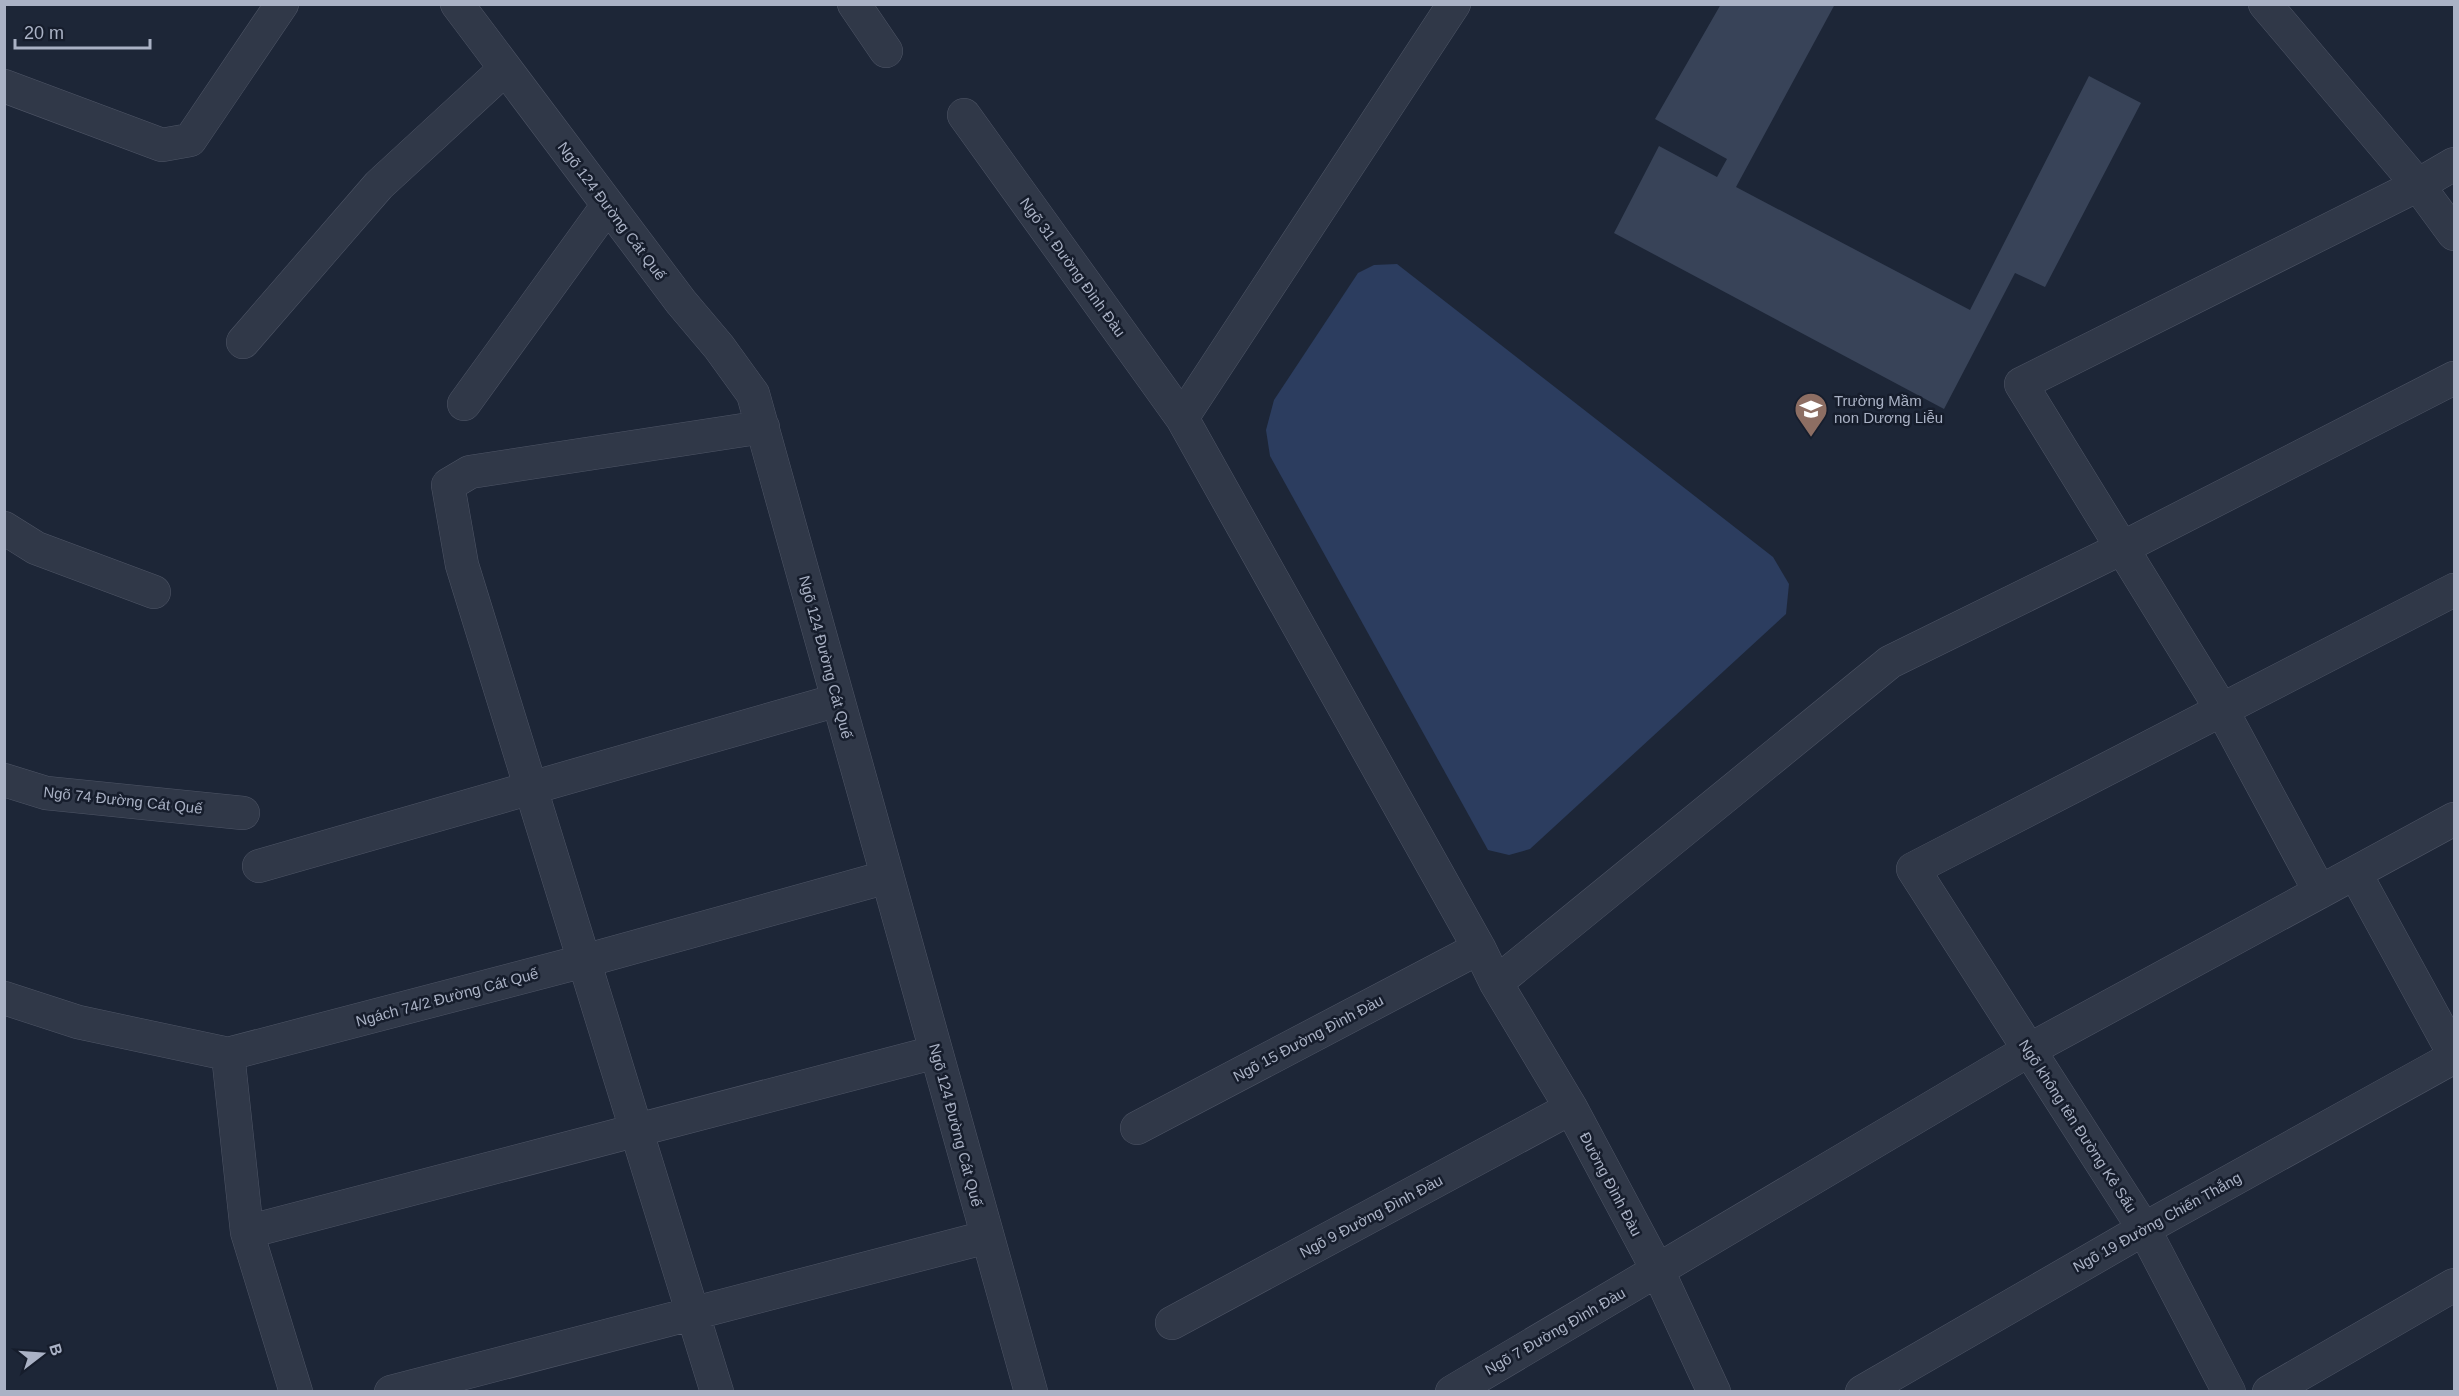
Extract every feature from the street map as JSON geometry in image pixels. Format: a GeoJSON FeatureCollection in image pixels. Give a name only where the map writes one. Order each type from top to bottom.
{"type":"FeatureCollection","features":[{"type":"Feature","properties":{"kind":"street"},"geometry":{"type":"LineString","coordinates":[[8,96],[162,145],[190,140],[282,4]]}},
{"type":"Feature","properties":{"kind":"street","name":"Ngõ 124 Đường Cát Quế"},"geometry":{"type":"LineString","coordinates":[[457,4],[753,394],[1031,1392]]}},
{"type":"Feature","properties":{"kind":"street"},"geometry":{"type":"LineString","coordinates":[[854,4],[886,51]]}},
{"type":"Feature","properties":{"kind":"street"},"geometry":{"type":"LineString","coordinates":[[2265,4],[2418,185],[2454,234]]}},
{"type":"Feature","properties":{"kind":"street"},"geometry":{"type":"LineString","coordinates":[[1182,418],[1446,7]]}},
{"type":"Feature","properties":{"kind":"street"},"geometry":{"type":"LineString","coordinates":[[243,342],[379,185],[506,69]]}},
{"type":"Feature","properties":{"kind":"street","name":"Ngõ 31 Đường Đình Đàu"},"geometry":{"type":"LineString","coordinates":[[964,115],[1182,418],[1479,948]]}},
{"type":"Feature","properties":{"kind":"street"},"geometry":{"type":"LineString","coordinates":[[2319,892],[2222,710],[2021,384],[2418,185],[2454,164]]}},
{"type":"Feature","properties":{"kind":"street"},"geometry":{"type":"LineString","coordinates":[[464,404],[608,205]]}},
{"type":"Feature","properties":{"kind":"street"},"geometry":{"type":"LineString","coordinates":[[1496,983],[1890,662],[2122,548],[2454,378]]}},
{"type":"Feature","properties":{"kind":"street"},"geometry":{"type":"LineString","coordinates":[[717,1392],[462,565],[448,485],[470,472],[763,428]]}},
{"type":"Feature","properties":{"kind":"street"},"geometry":{"type":"LineString","coordinates":[[4,528],[36,548],[154,592]]}},
{"type":"Feature","properties":{"kind":"street"},"geometry":{"type":"LineString","coordinates":[[2222,710],[2454,590]]}},
{"type":"Feature","properties":{"kind":"street"},"geometry":{"type":"LineString","coordinates":[[259,866],[838,699]]}},
{"type":"Feature","properties":{"kind":"street","name":"Ngõ không tên Đường Kẻ Sấu"},"geometry":{"type":"LineString","coordinates":[[2222,710],[1913,869],[2144,1229],[2229,1392]]}},
{"type":"Feature","properties":{"kind":"street","name":"Ngõ 74 Đường Cát Quế"},"geometry":{"type":"LineString","coordinates":[[4,780],[46,794],[243,813]]}},
{"type":"Feature","properties":{"kind":"street","name":"Ngõ 7 Đường Đình Đàu"},"geometry":{"type":"LineString","coordinates":[[1452,1392],[2029,1050],[2454,819]]}},
{"type":"Feature","properties":{"kind":"street"},"geometry":{"type":"LineString","coordinates":[[2355,873],[2454,1056]]}},
{"type":"Feature","properties":{"kind":"street","name":"Ngách 74/2 Đường Cát Quế"},"geometry":{"type":"LineString","coordinates":[[4,998],[78,1022],[228,1054],[584,961],[887,877]]}},
{"type":"Feature","properties":{"kind":"street","name":"Đường Đình Đàu"},"geometry":{"type":"LineString","coordinates":[[1479,948],[1496,983],[1571,1108],[1658,1271],[1714,1392]]}},
{"type":"Feature","properties":{"kind":"street","name":"Ngõ 15 Đường Đình Đàu"},"geometry":{"type":"LineString","coordinates":[[1137,1128],[1479,948]]}},
{"type":"Feature","properties":{"kind":"street"},"geometry":{"type":"LineString","coordinates":[[247,1232],[936,1052]]}},
{"type":"Feature","properties":{"kind":"street"},"geometry":{"type":"LineString","coordinates":[[228,1054],[247,1232],[296,1392]]}},
{"type":"Feature","properties":{"kind":"street","name":"Ngõ 19 Đường Chiến Thắng"},"geometry":{"type":"LineString","coordinates":[[1862,1392],[2144,1229],[2454,1056]]}},
{"type":"Feature","properties":{"kind":"street","name":"Ngõ 9 Đường Đình Đàu"},"geometry":{"type":"LineString","coordinates":[[1172,1323],[1571,1108]]}},
{"type":"Feature","properties":{"kind":"street"},"geometry":{"type":"LineString","coordinates":[[391,1392],[987,1237]]}},
{"type":"Feature","properties":{"kind":"street"},"geometry":{"type":"LineString","coordinates":[[2270,1392],[2454,1285]]}},
{"type":"Feature","properties":{"kind":"water"},"geometry":{"type":"Polygon","coordinates":[[[1397,264],[1773,557],[1789,584],[1786,614],[1530,849],[1509,855],[1488,850],[1270,456],[1266,430],[1274,400],[1358,273],[1374,265],[1397,264]]]}},
{"type":"Feature","properties":{"kind":"building"},"geometry":{"type":"Polygon","coordinates":[[[1721,4],[1835,4],[1736,187],[1970,310],[2089,76],[2141,103],[2045,287],[2015,273],[1944,409],[1614,233],[1659,146],[1717,177],[1727,159],[1655,119],[1721,4]]]}},
{"type":"Feature","properties":{"kind":"place","name":"Trường Mầm non Dương Liễu"},"geometry":{"type":"Point","coordinates":[1811,438]}}]}
